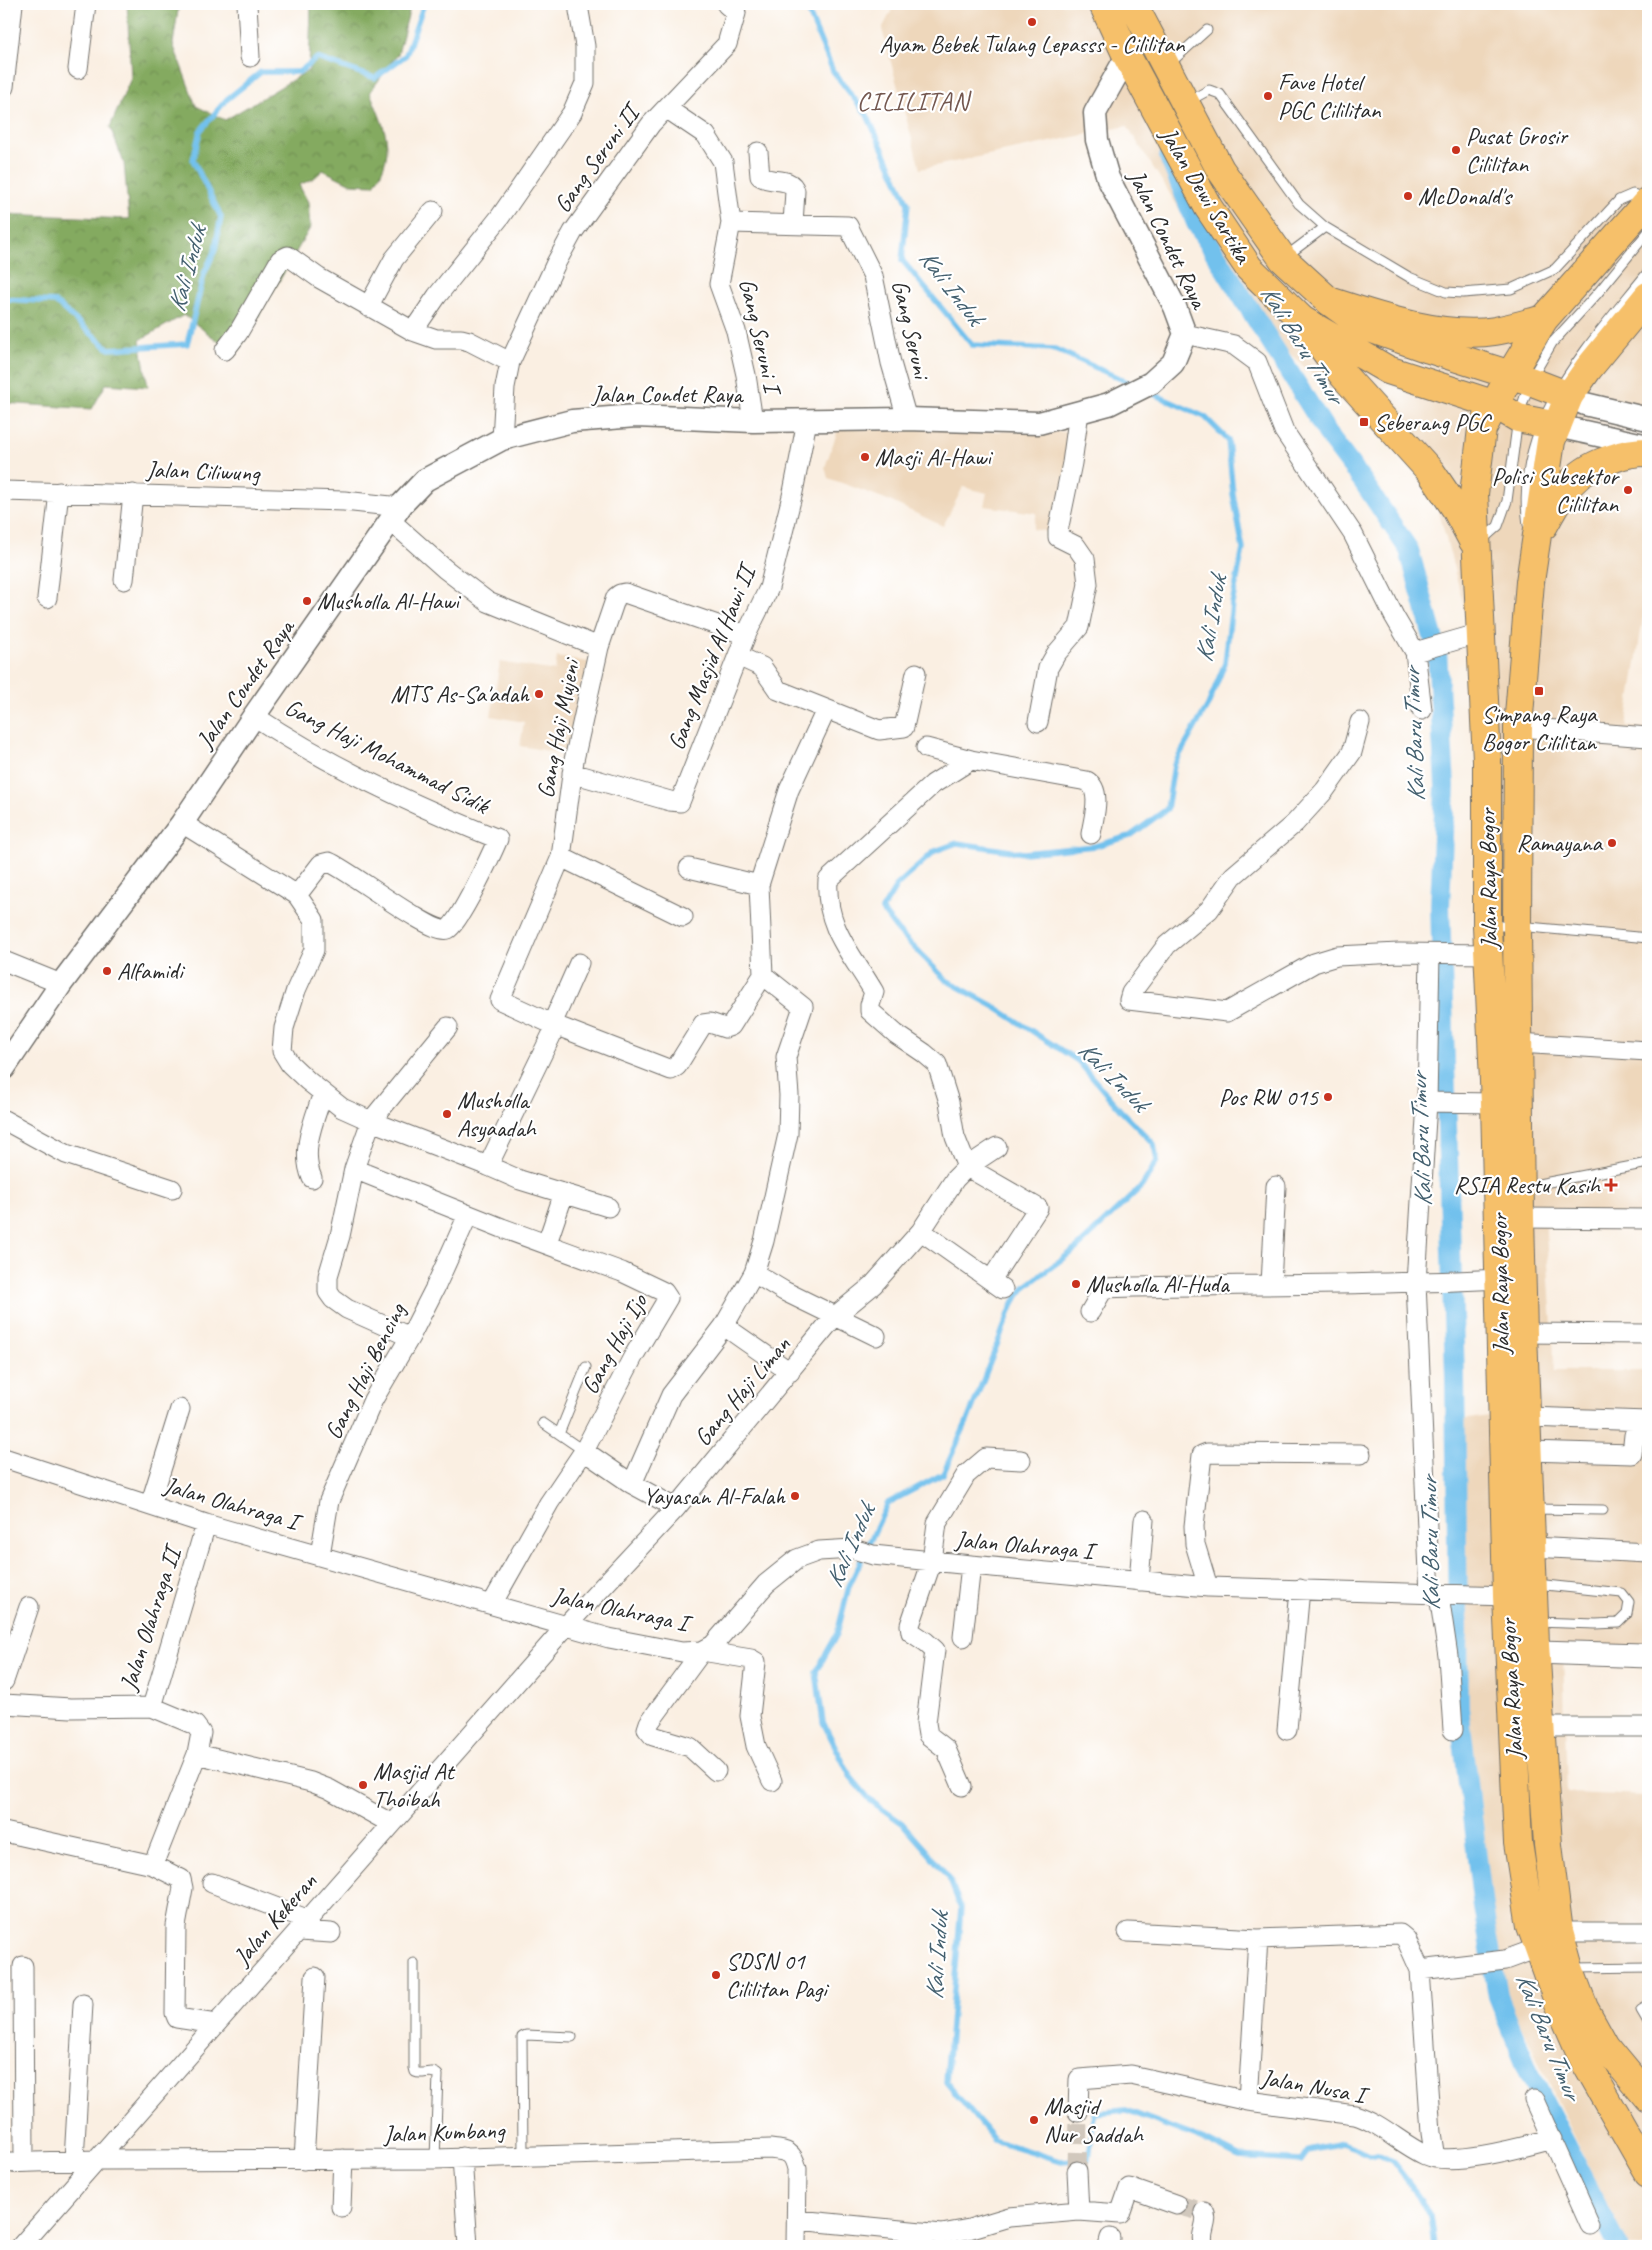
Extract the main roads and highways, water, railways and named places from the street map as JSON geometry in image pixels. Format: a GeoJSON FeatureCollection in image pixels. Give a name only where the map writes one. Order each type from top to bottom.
{"type":"FeatureCollection","features":[{"type":"Feature","properties":{"kind":"main road","name":"Jalan Dewi Sartika"},"geometry":{"type":"LineString","coordinates":[[1103,4],[1127,56],[1214,215],[1249,268],[1302,320],[1388,370],[1528,418]]}},
{"type":"Feature","properties":{"kind":"main road","name":"Jalan Dewi Sartika"},"geometry":{"type":"LineString","coordinates":[[1133,4],[1165,68],[1220,169],[1283,259],[1330,301],[1364,326],[1429,350],[1520,378],[1563,395]]}},
{"type":"Feature","properties":{"kind":"main road","name":"Jalan Raya Bogor"},"geometry":{"type":"LineString","coordinates":[[1648,200],[1565,276],[1544,319],[1520,378],[1528,418],[1551,441],[1535,542],[1518,728],[1517,926],[1523,1333],[1540,1727],[1548,1845],[1559,1932],[1554,1966],[1584,2008],[1605,2046],[1648,2098]]}},
{"type":"Feature","properties":{"kind":"main road","name":"Jalan Raya Bogor"},"geometry":{"type":"LineString","coordinates":[[1648,296],[1588,369],[1563,395],[1528,418],[1482,429],[1474,494],[1487,761],[1487,926],[1495,1103],[1507,1596],[1518,1843],[1526,1900],[1554,1966],[1584,2060],[1648,2172]]}},
{"type":"Feature","properties":{"kind":"main road"},"geometry":{"type":"LineString","coordinates":[[1330,301],[1373,316],[1424,328],[1494,331],[1544,319]]}},
{"type":"Feature","properties":{"kind":"main road"},"geometry":{"type":"LineString","coordinates":[[1302,320],[1344,375],[1431,472],[1456,509],[1476,547]]}},
{"type":"Feature","properties":{"kind":"main road"},"geometry":{"type":"LineString","coordinates":[[1535,542],[1568,485],[1586,469],[1620,456],[1648,452]]}},
{"type":"Feature","properties":{"kind":"waterway","name":"Kali Induk"},"geometry":{"type":"LineString","coordinates":[[4,299],[55,302],[109,349],[187,344],[204,274],[215,250],[221,217],[193,160],[200,131],[226,100],[261,72],[299,72],[317,58],[375,78],[406,55],[424,4]]}},
{"type":"Feature","properties":{"kind":"waterway","name":"Kali Induk"},"geometry":{"type":"LineString","coordinates":[[805,4],[833,71],[867,115],[908,204],[902,260],[972,345],[1055,349],[1134,385]]}},
{"type":"Feature","properties":{"kind":"waterway","name":"Kali Baru Timur"},"geometry":{"type":"LineString","coordinates":[[1169,157],[1196,223],[1331,439],[1362,480],[1409,550],[1437,651],[1445,786],[1440,906],[1455,1377],[1459,1708],[1483,1907],[1498,1996],[1529,2072],[1618,2246]]}},
{"type":"Feature","properties":{"kind":"waterway","name":"Kali Induk"},"geometry":{"type":"LineString","coordinates":[[1149,392],[1205,417],[1228,440],[1233,494],[1243,549],[1232,604],[1225,663],[1208,705],[1174,765],[1167,809],[1130,836],[1095,846],[1024,853],[957,843],[935,851],[897,885],[882,910],[897,930],[946,980],[995,1007],[1078,1061],[1121,1111],[1154,1144],[1157,1161],[1142,1186],[1077,1248],[1026,1286],[1014,1301],[968,1419],[943,1474],[888,1503],[849,1586],[837,1634],[816,1672],[823,1722],[850,1776],[871,1801],[902,1823],[950,1880],[961,1908],[946,2082],[994,2140],[1061,2161],[1089,2159],[1094,2113],[1126,2110],[1207,2141],[1239,2157],[1301,2161],[1308,2151],[1341,2144],[1371,2155],[1379,2155],[1392,2161],[1418,2194],[1430,2216],[1434,2246]]}},
{"type":"Feature","properties":{"kind":"tunnel"},"geometry":{"type":"LineString","coordinates":[[1077,2171],[1078,2112]]}},
{"type":"Feature","properties":{"kind":"tunnel"},"geometry":{"type":"LineString","coordinates":[[1177,2205],[1204,2212]]}},
{"type":"Feature","properties":{"kind":"place","name":"Ayam Bebek Tulang Lepasss - Cililitan"},"geometry":{"type":"Point","coordinates":[1032,22]}},
{"type":"Feature","properties":{"kind":"place","name":"Fave Hotel PGC Cililitan"},"geometry":{"type":"Point","coordinates":[1268,96]}},
{"type":"Feature","properties":{"kind":"place","name":"Pusat Grosir Cililitan"},"geometry":{"type":"Point","coordinates":[1456,150]}},
{"type":"Feature","properties":{"kind":"place","name":"McDonald's"},"geometry":{"type":"Point","coordinates":[1408,196]}},
{"type":"Feature","properties":{"kind":"place","name":"Seberang PGC"},"geometry":{"type":"Point","coordinates":[1364,422]}},
{"type":"Feature","properties":{"kind":"place","name":"Masji Al-Hawi"},"geometry":{"type":"Point","coordinates":[865,457]}},
{"type":"Feature","properties":{"kind":"place","name":"Polisi Subsektor Cililitan"},"geometry":{"type":"Point","coordinates":[1628,490]}},
{"type":"Feature","properties":{"kind":"place","name":"Musholla Al-Hawi"},"geometry":{"type":"Point","coordinates":[307,601]}},
{"type":"Feature","properties":{"kind":"place","name":"Simpang Raya Bogor Cililitan"},"geometry":{"type":"Point","coordinates":[1539,691]}},
{"type":"Feature","properties":{"kind":"place","name":"MTS As-Sa'adah"},"geometry":{"type":"Point","coordinates":[539,694]}},
{"type":"Feature","properties":{"kind":"place","name":"Ramayana"},"geometry":{"type":"Point","coordinates":[1612,843]}},
{"type":"Feature","properties":{"kind":"place","name":"Alfamidi"},"geometry":{"type":"Point","coordinates":[107,971]}},
{"type":"Feature","properties":{"kind":"place","name":"Pos RW 015"},"geometry":{"type":"Point","coordinates":[1328,1097]}},
{"type":"Feature","properties":{"kind":"place","name":"Musholla Asyaadah"},"geometry":{"type":"Point","coordinates":[447,1114]}},
{"type":"Feature","properties":{"kind":"place","name":"RSIA Restu Kasih"},"geometry":{"type":"Point","coordinates":[1611,1185]}},
{"type":"Feature","properties":{"kind":"place","name":"Musholla Al-Huda"},"geometry":{"type":"Point","coordinates":[1076,1284]}},
{"type":"Feature","properties":{"kind":"place","name":"Yayasan Al-Falah"},"geometry":{"type":"Point","coordinates":[795,1496]}},
{"type":"Feature","properties":{"kind":"place","name":"Masjid At Thoibah"},"geometry":{"type":"Point","coordinates":[363,1785]}},
{"type":"Feature","properties":{"kind":"place","name":"SDSN 01 Cililitan Pagi"},"geometry":{"type":"Point","coordinates":[716,1975]}},
{"type":"Feature","properties":{"kind":"place","name":"Masjid Nur Saddah"},"geometry":{"type":"Point","coordinates":[1034,2120]}},
{"type":"Feature","properties":{"kind":"district","name":"CILILITAN"},"geometry":{"type":"Point","coordinates":[913,101]}}]}
